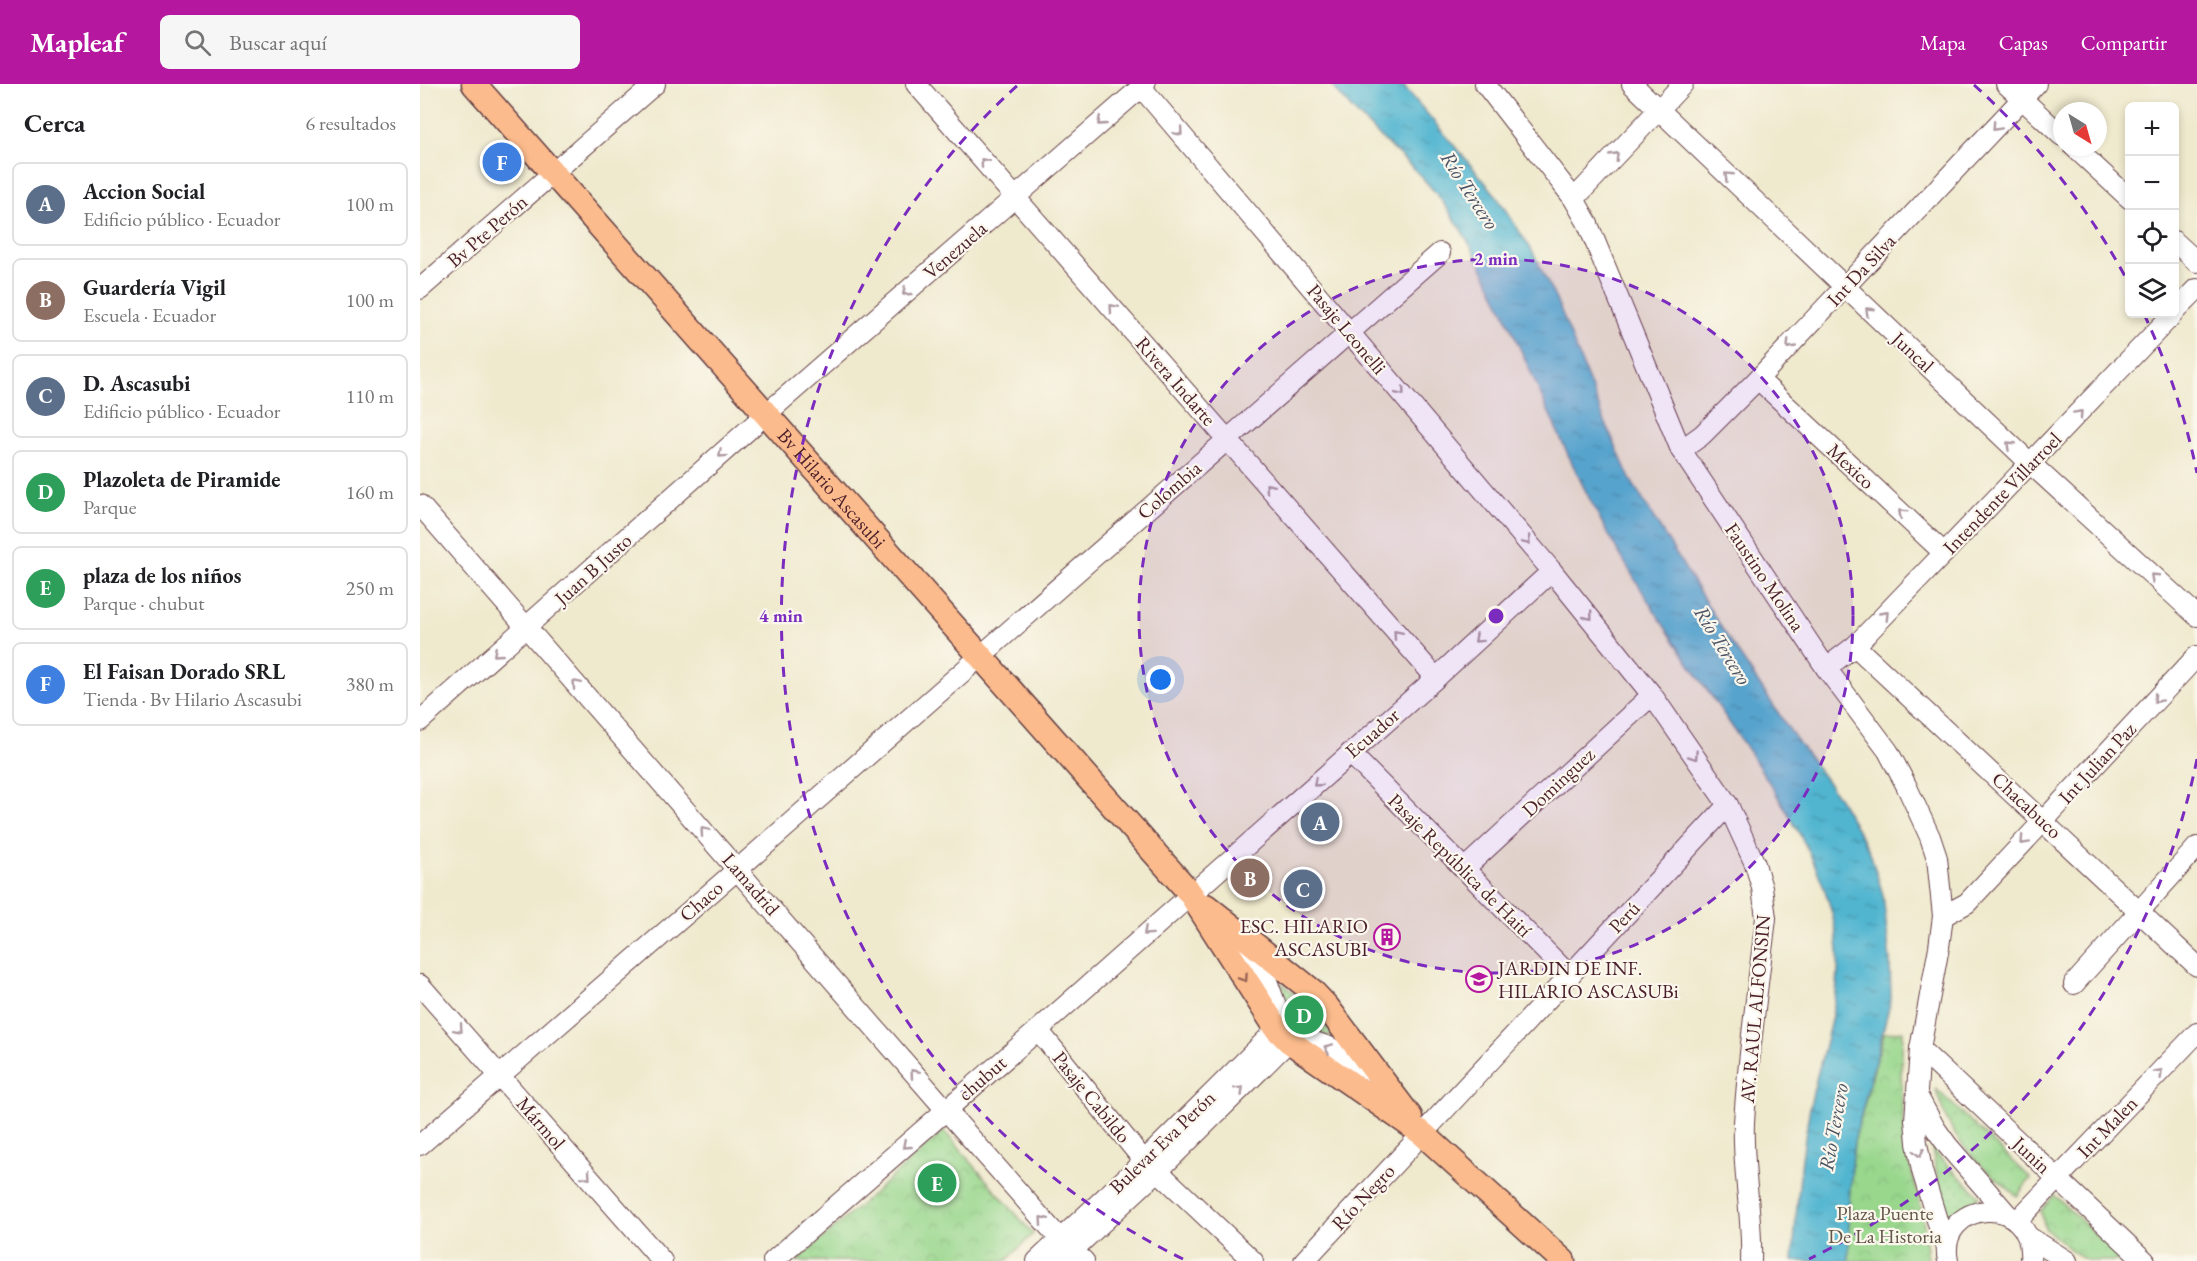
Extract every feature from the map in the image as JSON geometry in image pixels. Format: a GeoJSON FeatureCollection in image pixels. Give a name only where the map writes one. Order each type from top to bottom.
{"type":"FeatureCollection","features":[{"type":"Feature","properties":{"kind":"main road","name":"Bv Hilario Ascasubi"},"geometry":{"type":"LineString","coordinates":[[474,84],[1190,893]]}},
{"type":"Feature","properties":{"kind":"main road"},"geometry":{"type":"LineString","coordinates":[[1190,893],[1311,990],[1423,1134]]}},
{"type":"Feature","properties":{"kind":"main road"},"geometry":{"type":"LineString","coordinates":[[1190,893],[1284,1034],[1423,1134],[1563,1261]]}},
{"type":"Feature","properties":{"kind":"street","name":"Bv Pte Perón"},"geometry":{"type":"LineString","coordinates":[[420,289],[655,84]]}},
{"type":"Feature","properties":{"kind":"street","name":"Rivera Indarte"},"geometry":{"type":"LineString","coordinates":[[916,84],[1436,678]]}},
{"type":"Feature","properties":{"kind":"street","name":"Faustino Molina"},"geometry":{"type":"LineString","coordinates":[[1485,84],[1574,199],[1587,222],[1681,450],[1826,668],[1888,752],[1930,837],[1938,858],[1943,916],[1920,1049],[1916,1120],[1919,1152],[1946,1256]]}},
{"type":"Feature","properties":{"kind":"street","name":"Juncal"},"geometry":{"type":"LineString","coordinates":[[1632,84],[2031,464],[2197,616]]}},
{"type":"Feature","properties":{"kind":"street"},"geometry":{"type":"LineString","coordinates":[[1574,199],[1683,84]]}},
{"type":"Feature","properties":{"kind":"street"},"geometry":{"type":"LineString","coordinates":[[2006,84],[2053,128]]}},
{"type":"Feature","properties":{"kind":"street","name":"Int Da Silva"},"geometry":{"type":"LineString","coordinates":[[1681,450],[1702,435],[1758,378],[2036,84]]}},
{"type":"Feature","properties":{"kind":"street","name":"Venezuela"},"geometry":{"type":"LineString","coordinates":[[765,415],[1143,86]]}},
{"type":"Feature","properties":{"kind":"street","name":"Pasaje Leonelli"},"geometry":{"type":"LineString","coordinates":[[1143,86],[1552,571]]}},
{"type":"Feature","properties":{"kind":"street"},"geometry":{"type":"LineString","coordinates":[[2084,156],[2125,194]]}},
{"type":"Feature","properties":{"kind":"street"},"geometry":{"type":"LineString","coordinates":[[2179,245],[2197,262]]}},
{"type":"Feature","properties":{"kind":"street","name":"Colombia"},"geometry":{"type":"LineString","coordinates":[[980,656],[1440,253]]}},
{"type":"Feature","properties":{"kind":"street","name":"Intendente Villarroel"},"geometry":{"type":"LineString","coordinates":[[2179,308],[2197,289]]}},
{"type":"Feature","properties":{"kind":"street","name":"Intendente Villarroel"},"geometry":{"type":"LineString","coordinates":[[1826,668],[1855,646],[2169,318]]}},
{"type":"Feature","properties":{"kind":"street","name":"Mexico"},"geometry":{"type":"LineString","coordinates":[[1758,378],[1944,553]]}},
{"type":"Feature","properties":{"kind":"street","name":"Juan B Justo"},"geometry":{"type":"LineString","coordinates":[[420,721],[765,415]]}},
{"type":"Feature","properties":{"kind":"street","name":"Lamadrid"},"geometry":{"type":"LineString","coordinates":[[420,505],[1070,1253]]}},
{"type":"Feature","properties":{"kind":"street","name":"Ecuador"},"geometry":{"type":"LineString","coordinates":[[1190,893],[1436,678],[1552,571]]}},
{"type":"Feature","properties":{"kind":"street","name":"AV. RAUL ALFONSIN"},"geometry":{"type":"LineString","coordinates":[[1552,571],[1652,695],[1728,804],[1755,864],[1762,888],[1766,918],[1744,1123],[1744,1166],[1752,1244],[1751,1261]]}},
{"type":"Feature","properties":{"kind":"street","name":"Chacabuco"},"geometry":{"type":"LineString","coordinates":[[1855,646],[2197,966]]}},
{"type":"Feature","properties":{"kind":"street","name":"Chaco"},"geometry":{"type":"LineString","coordinates":[[420,1145],[980,656]]}},
{"type":"Feature","properties":{"kind":"street","name":"Int Julian Paz"},"geometry":{"type":"LineString","coordinates":[[1943,916],[1967,903],[2197,656]]}},
{"type":"Feature","properties":{"kind":"street","name":"Dominguez"},"geometry":{"type":"LineString","coordinates":[[1464,870],[1652,695]]}},
{"type":"Feature","properties":{"kind":"street","name":"Pasaje República de Haití"},"geometry":{"type":"LineString","coordinates":[[1350,753],[1570,976]]}},
{"type":"Feature","properties":{"kind":"street","name":"Perú"},"geometry":{"type":"LineString","coordinates":[[1423,1134],[1728,804]]}},
{"type":"Feature","properties":{"kind":"street"},"geometry":{"type":"LineString","coordinates":[[2074,984],[2197,847]]}},
{"type":"Feature","properties":{"kind":"street","name":"chubut"},"geometry":{"type":"LineString","coordinates":[[772,1261],[1038,1030],[1190,893]]}},
{"type":"Feature","properties":{"kind":"street"},"geometry":{"type":"LineString","coordinates":[[1244,936],[1268,981],[1284,1034],[1329,1047],[1379,1076]]}},
{"type":"Feature","properties":{"kind":"street","name":"Mármol"},"geometry":{"type":"LineString","coordinates":[[420,985],[662,1261]]}},
{"type":"Feature","properties":{"kind":"street","name":"Pasaje Cabildo"},"geometry":{"type":"LineString","coordinates":[[1038,1030],[1151,1166],[1253,1261]]}},
{"type":"Feature","properties":{"kind":"street","name":"Int Malen"},"geometry":{"type":"LineString","coordinates":[[2018,1224],[2057,1179],[2197,1033]]}},
{"type":"Feature","properties":{"kind":"street","name":"Bulevar Eva Perón"},"geometry":{"type":"LineString","coordinates":[[1037,1261],[1070,1253],[1151,1166],[1284,1034]]}},
{"type":"Feature","properties":{"kind":"street","name":"Junin"},"geometry":{"type":"LineString","coordinates":[[1920,1049],[2145,1261]]}},
{"type":"Feature","properties":{"kind":"street","name":"Faustino Molina"},"geometry":{"type":"LineString","coordinates":[[1917,1095],[1948,1146],[2018,1224]]}},
{"type":"Feature","properties":{"kind":"street","name":"Río Negro"},"geometry":{"type":"LineString","coordinates":[[1304,1261],[1423,1134]]}},
{"type":"Feature","properties":{"kind":"street","name":"Faustino Molina"},"geometry":{"type":"LineString","coordinates":[[1946,1256],[1951,1233],[1959,1222],[1971,1214],[1984,1210],[1998,1211],[2067,1261]]}},
{"type":"Feature","properties":{"kind":"street"},"geometry":{"type":"LineString","coordinates":[[2018,1224],[2031,1250],[2030,1261]]}},
{"type":"Feature","properties":{"kind":"green space"},"geometry":{"type":"Polygon","coordinates":[[[1282,983],[1311,1009],[1336,1037],[1311,1034],[1297,1021],[1285,1007],[1282,983]]]}},
{"type":"Feature","properties":{"kind":"green space","name":"Plaza Puente De La Historia"},"geometry":{"type":"Polygon","coordinates":[[[1903,1031],[1901,1074],[1905,1147],[1922,1211],[1928,1258],[1925,1261],[1849,1261],[1849,1201],[1854,1142],[1884,1033],[1903,1031]]]}},
{"type":"Feature","properties":{"kind":"green space"},"geometry":{"type":"Polygon","coordinates":[[[1936,1089],[2031,1178],[2017,1196],[1966,1150],[1949,1123],[1936,1089]]]}},
{"type":"Feature","properties":{"kind":"green space"},"geometry":{"type":"Polygon","coordinates":[[[944,1131],[1033,1234],[1006,1261],[797,1261],[944,1131]]]}},
{"type":"Feature","properties":{"kind":"green space"},"geometry":{"type":"Polygon","coordinates":[[[1930,1139],[1939,1157],[1980,1196],[1946,1221],[1930,1139]]]}},
{"type":"Feature","properties":{"kind":"green space"},"geometry":{"type":"Polygon","coordinates":[[[2054,1195],[2124,1261],[2090,1261],[2080,1257],[2045,1228],[2041,1211],[2054,1195]]]}},
{"type":"Feature","properties":{"kind":"water","name":"Río Tercero"},"geometry":{"type":"Polygon","coordinates":[[[1331,84],[1402,84],[1495,194],[1533,252],[1560,308],[1630,479],[1721,627],[1791,732],[1838,797],[1870,852],[1883,895],[1890,960],[1891,1000],[1854,1142],[1849,1201],[1849,1261],[1793,1261],[1804,1142],[1833,1008],[1838,970],[1834,920],[1812,859],[1780,800],[1641,590],[1615,546],[1574,468],[1492,287],[1458,225],[1422,177],[1359,116],[1331,84]]]}},
{"type":"Feature","properties":{"kind":"place","name":"El Faisan Dorado SRL"},"geometry":{"type":"Point","coordinates":[502,162]}},
{"type":"Feature","properties":{"kind":"place","name":"Accion Social"},"geometry":{"type":"Point","coordinates":[1320,822]}},
{"type":"Feature","properties":{"kind":"place","name":"Guardería Vigil"},"geometry":{"type":"Point","coordinates":[1250,878]}},
{"type":"Feature","properties":{"kind":"place","name":"D. Ascasubi"},"geometry":{"type":"Point","coordinates":[1303,889]}},
{"type":"Feature","properties":{"kind":"place","name":"ESC. HILARIO ASCASUBI"},"geometry":{"type":"Point","coordinates":[1387,937]}},
{"type":"Feature","properties":{"kind":"place","name":"JARDIN DE INF. HILARIO ASCASUBi"},"geometry":{"type":"Point","coordinates":[1479,979]}},
{"type":"Feature","properties":{"kind":"place","name":"Plazoleta de Piramide"},"geometry":{"type":"Point","coordinates":[1304,1015]}},
{"type":"Feature","properties":{"kind":"place","name":"plaza de los niños"},"geometry":{"type":"Point","coordinates":[937,1183]}}]}
